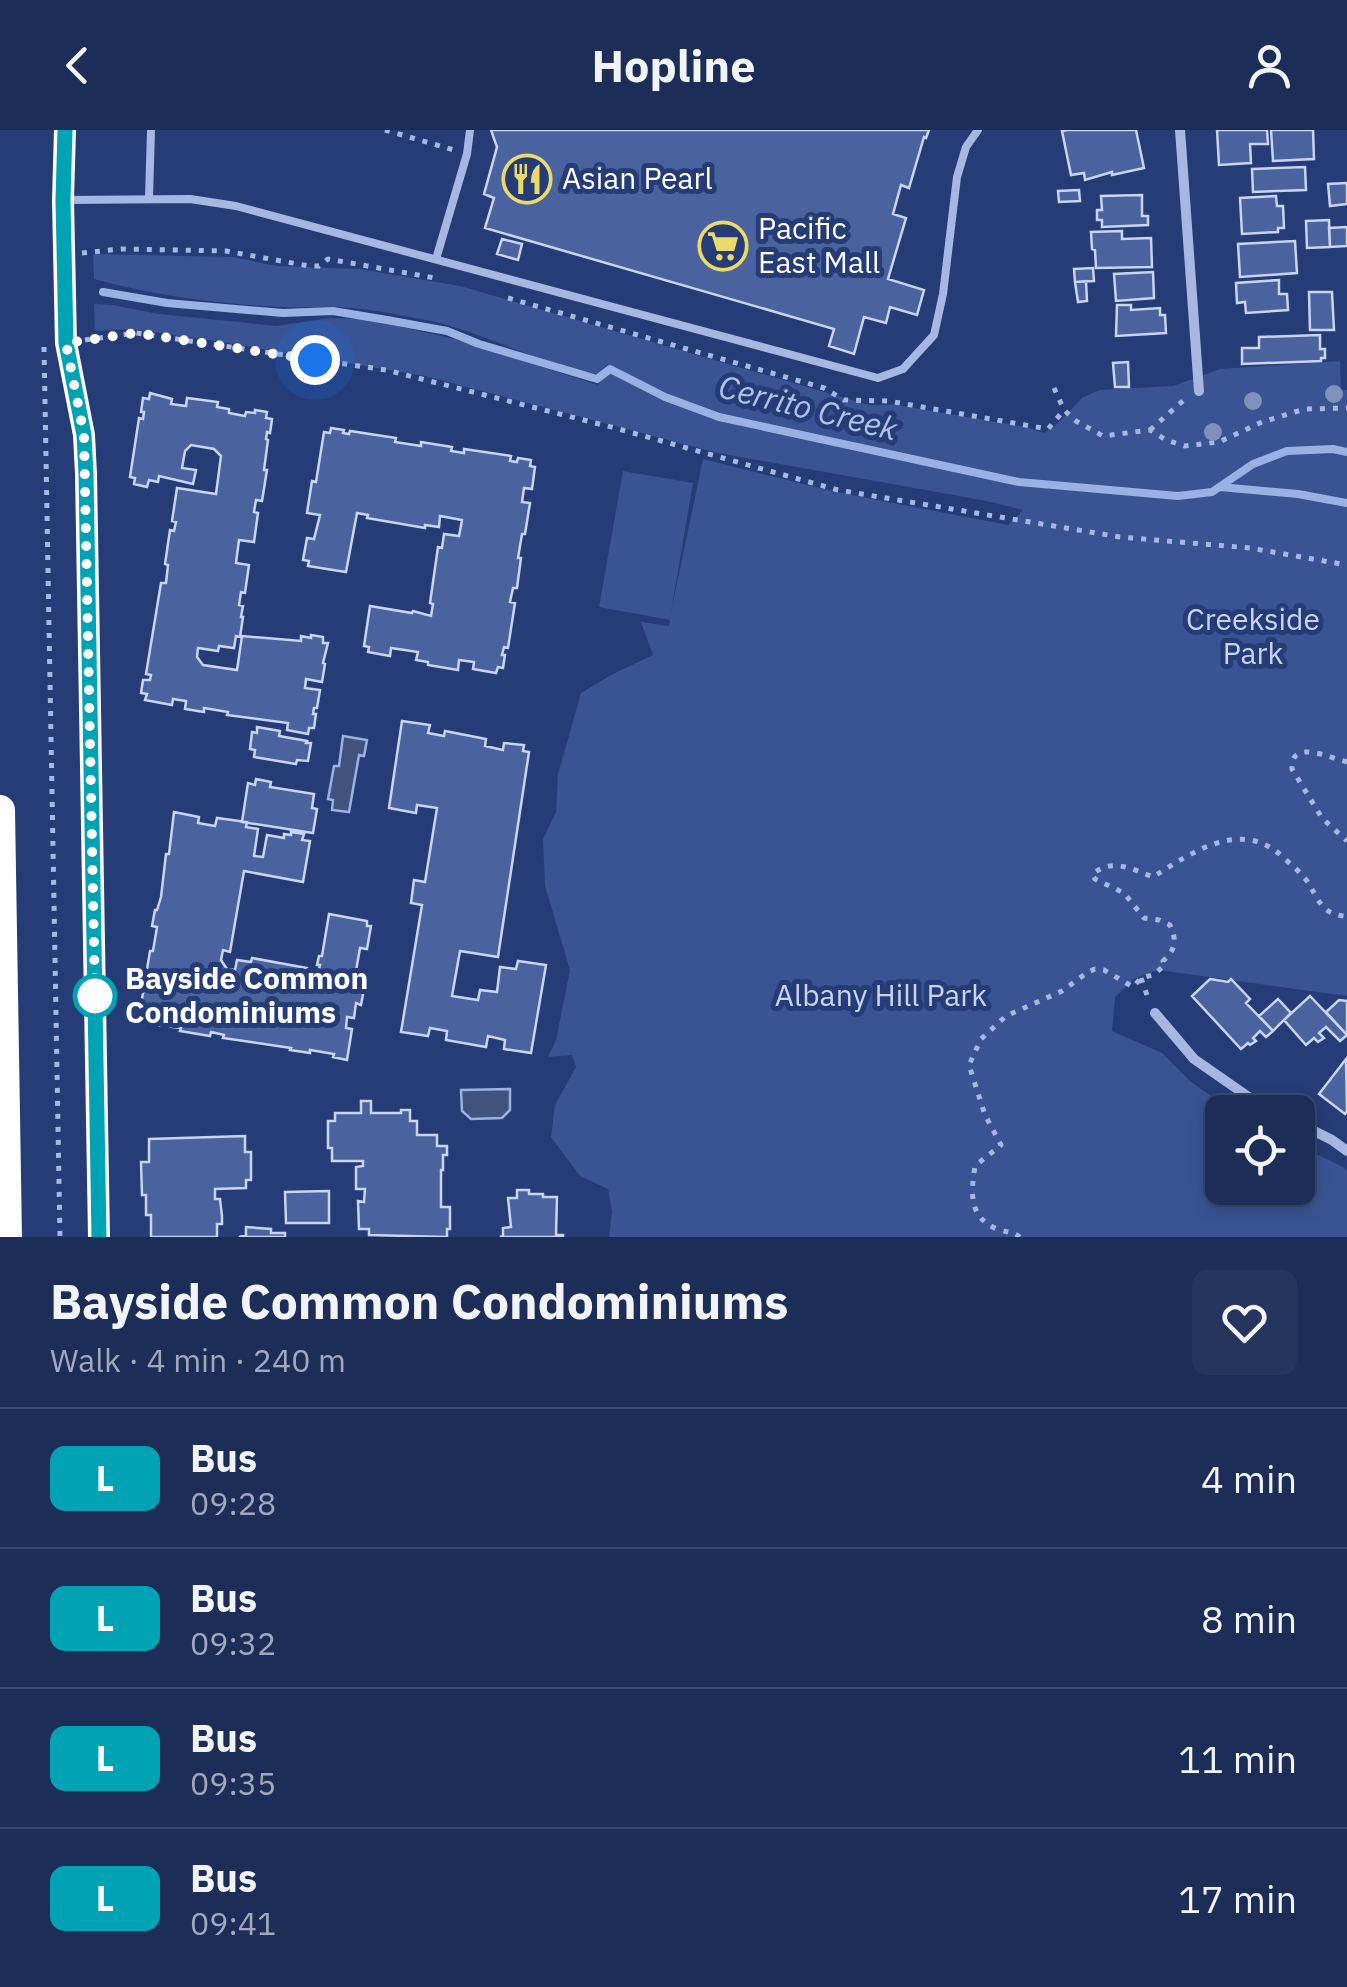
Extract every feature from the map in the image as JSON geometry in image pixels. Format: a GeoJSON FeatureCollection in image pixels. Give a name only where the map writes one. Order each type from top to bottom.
{"type":"FeatureCollection","features":[{"type":"Feature","properties":{"kind":"highway"},"geometry":{"type":"LineString","coordinates":[[0,810],[7,1237]]}},
{"type":"Feature","properties":{"kind":"street"},"geometry":{"type":"LineString","coordinates":[[65,130],[66,343],[84,435],[100,1237]]}},
{"type":"Feature","properties":{"kind":"street"},"geometry":{"type":"LineString","coordinates":[[1180,130],[1198,391]]}},
{"type":"Feature","properties":{"kind":"street"},"geometry":{"type":"LineString","coordinates":[[1154,1013],[1194,1058],[1246,1095]]}},
{"type":"Feature","properties":{"kind":"street"},"geometry":{"type":"LineString","coordinates":[[1315,1131],[1347,1150]]}},
{"type":"Feature","properties":{"kind":"lane"},"geometry":{"type":"LineString","coordinates":[[149,198],[151,130]]}},
{"type":"Feature","properties":{"kind":"lane"},"geometry":{"type":"LineString","coordinates":[[436,259],[470,130]]}},
{"type":"Feature","properties":{"kind":"lane"},"geometry":{"type":"LineString","coordinates":[[63,200],[149,198],[236,206],[878,378],[903,369],[934,335],[943,294],[957,177],[966,147],[978,130]]}},
{"type":"Feature","properties":{"kind":"path"},"geometry":{"type":"LineString","coordinates":[[385,130],[466,154]]}},
{"type":"Feature","properties":{"kind":"path"},"geometry":{"type":"LineString","coordinates":[[64,254],[121,248],[226,251],[309,266],[319,266],[328,259],[347,261],[452,282]]}},
{"type":"Feature","properties":{"kind":"path"},"geometry":{"type":"LineString","coordinates":[[508,298],[824,388],[844,400],[888,402],[1048,429],[1064,410]]}},
{"type":"Feature","properties":{"kind":"path"},"geometry":{"type":"LineString","coordinates":[[60,1237],[44,347],[136,333],[386,370],[838,490],[1120,537],[1250,548],[1347,565]]}},
{"type":"Feature","properties":{"kind":"path"},"geometry":{"type":"LineString","coordinates":[[1054,388],[1064,410],[1076,422],[1103,436],[1150,430],[1177,404],[1198,391]]}},
{"type":"Feature","properties":{"kind":"path"},"geometry":{"type":"LineString","coordinates":[[1150,430],[1185,446],[1219,442],[1305,408],[1347,408]]}},
{"type":"Feature","properties":{"kind":"path"},"geometry":{"type":"LineString","coordinates":[[1347,762],[1304,751],[1291,759],[1292,769],[1322,818],[1347,840]]}},
{"type":"Feature","properties":{"kind":"path"},"geometry":{"type":"LineString","coordinates":[[1020,1237],[981,1220],[974,1211],[972,1187],[976,1166],[1001,1145],[985,1115],[970,1065],[981,1039],[1006,1016],[1062,991],[1096,969],[1133,986],[1165,965],[1162,961],[1173,952],[1176,938],[1170,925],[1144,918],[1124,893],[1095,880],[1095,870],[1116,863],[1154,878],[1210,844],[1249,838],[1272,846],[1305,878],[1324,910],[1332,915],[1344,916],[1347,912]]}},
{"type":"Feature","properties":{"kind":"green space"},"geometry":{"type":"Polygon","coordinates":[[[93,254],[232,257],[277,266],[360,269],[460,286],[869,405],[897,405],[1044,433],[1082,398],[1099,390],[1173,386],[1220,369],[1340,361],[1341,390],[1347,390],[1347,996],[1158,970],[1134,979],[1115,997],[1112,1031],[1162,1053],[1210,1095],[1205,1095],[1205,1205],[1315,1205],[1315,1153],[1347,1171],[1347,1237],[609,1237],[612,1211],[608,1189],[580,1176],[551,1137],[555,1105],[576,1067],[572,1055],[548,1057],[556,1040],[570,970],[545,886],[543,839],[556,812],[558,774],[581,693],[653,655],[641,622],[669,626],[670,620],[599,607],[623,471],[693,483],[671,612],[703,459],[836,492],[1008,525],[1023,510],[718,453],[425,376],[131,329],[95,331],[94,304],[277,326],[330,318],[368,319],[454,339],[598,385],[612,368],[607,365],[597,374],[574,369],[444,324],[379,311],[236,304],[94,279],[93,254]]]}},
{"type":"Feature","properties":{"kind":"shaded area"},"geometry":{"type":"Polygon","coordinates":[[[343,736],[367,740],[364,756],[359,755],[349,812],[332,810],[333,800],[328,799],[334,766],[339,766],[343,736]]]}},
{"type":"Feature","properties":{"kind":"shaded area"},"geometry":{"type":"Polygon","coordinates":[[[510,1089],[510,1110],[502,1118],[471,1119],[462,1111],[461,1090],[510,1089]]]}},
{"type":"Feature","properties":{"kind":"building","name":"Pacific East Mall"},"geometry":{"type":"Polygon","coordinates":[[[491,130],[929,130],[909,188],[901,185],[893,214],[906,218],[888,279],[924,290],[917,315],[890,307],[886,323],[864,317],[854,354],[829,346],[834,329],[485,228],[494,198],[484,194],[497,147],[491,130]]]}},
{"type":"Feature","properties":{"kind":"building"},"geometry":{"type":"Polygon","coordinates":[[[1136,130],[1144,168],[1085,180],[1084,173],[1071,175],[1062,131],[1136,130]]]}},
{"type":"Feature","properties":{"kind":"building"},"geometry":{"type":"Polygon","coordinates":[[[1217,130],[1267,130],[1268,144],[1250,144],[1251,163],[1219,165],[1217,130]]]}},
{"type":"Feature","properties":{"kind":"building"},"geometry":{"type":"Polygon","coordinates":[[[1271,130],[1313,130],[1314,159],[1273,161],[1271,130]]]}},
{"type":"Feature","properties":{"kind":"building"},"geometry":{"type":"Polygon","coordinates":[[[1305,167],[1306,190],[1253,192],[1252,169],[1305,167]]]}},
{"type":"Feature","properties":{"kind":"building"},"geometry":{"type":"Polygon","coordinates":[[[1347,183],[1347,204],[1330,206],[1328,184],[1347,183]]]}},
{"type":"Feature","properties":{"kind":"building"},"geometry":{"type":"Polygon","coordinates":[[[1079,190],[1080,201],[1059,202],[1058,191],[1079,190]]]}},
{"type":"Feature","properties":{"kind":"building"},"geometry":{"type":"Polygon","coordinates":[[[1142,195],[1142,216],[1148,216],[1148,225],[1102,227],[1102,220],[1097,220],[1097,210],[1102,210],[1101,196],[1142,195]]]}},
{"type":"Feature","properties":{"kind":"building"},"geometry":{"type":"Polygon","coordinates":[[[1276,196],[1277,206],[1283,206],[1284,228],[1278,228],[1278,232],[1242,234],[1240,198],[1276,196]]]}},
{"type":"Feature","properties":{"kind":"building"},"geometry":{"type":"Polygon","coordinates":[[[1329,220],[1330,247],[1307,248],[1306,221],[1329,220]]]}},
{"type":"Feature","properties":{"kind":"building"},"geometry":{"type":"Polygon","coordinates":[[[1347,227],[1347,246],[1330,247],[1329,228],[1347,227]]]}},
{"type":"Feature","properties":{"kind":"building"},"geometry":{"type":"Polygon","coordinates":[[[1122,231],[1122,239],[1151,238],[1152,267],[1096,268],[1091,232],[1122,231]]]}},
{"type":"Feature","properties":{"kind":"building"},"geometry":{"type":"Polygon","coordinates":[[[502,239],[522,244],[518,260],[497,254],[502,239]]]}},
{"type":"Feature","properties":{"kind":"building"},"geometry":{"type":"Polygon","coordinates":[[[1295,241],[1297,273],[1240,277],[1238,244],[1295,241]]]}},
{"type":"Feature","properties":{"kind":"building"},"geometry":{"type":"Polygon","coordinates":[[[1093,268],[1094,281],[1075,282],[1074,269],[1093,268]]]}},
{"type":"Feature","properties":{"kind":"building"},"geometry":{"type":"Polygon","coordinates":[[[1153,272],[1154,298],[1116,301],[1114,274],[1153,272]]]}},
{"type":"Feature","properties":{"kind":"building"},"geometry":{"type":"Polygon","coordinates":[[[1279,280],[1279,294],[1287,294],[1288,310],[1246,313],[1245,302],[1237,303],[1236,283],[1279,280]]]}},
{"type":"Feature","properties":{"kind":"building"},"geometry":{"type":"Polygon","coordinates":[[[1086,281],[1087,301],[1078,302],[1075,282],[1086,281]]]}},
{"type":"Feature","properties":{"kind":"building"},"geometry":{"type":"Polygon","coordinates":[[[1309,292],[1332,292],[1334,330],[1310,330],[1309,292]]]}},
{"type":"Feature","properties":{"kind":"building"},"geometry":{"type":"Polygon","coordinates":[[[1117,305],[1131,305],[1131,310],[1160,308],[1160,315],[1165,315],[1166,333],[1116,336],[1117,305]]]}},
{"type":"Feature","properties":{"kind":"building"},"geometry":{"type":"Polygon","coordinates":[[[1320,335],[1320,349],[1325,349],[1321,361],[1242,364],[1242,348],[1259,348],[1259,337],[1320,335]]]}},
{"type":"Feature","properties":{"kind":"building"},"geometry":{"type":"Polygon","coordinates":[[[1128,362],[1129,387],[1115,387],[1113,363],[1128,362]]]}},
{"type":"Feature","properties":{"kind":"building"},"geometry":{"type":"Polygon","coordinates":[[[150,393],[172,399],[171,404],[186,406],[187,398],[218,402],[217,407],[229,409],[229,413],[245,416],[255,410],[267,412],[266,418],[272,419],[266,439],[262,501],[256,500],[254,512],[258,513],[254,542],[239,540],[236,563],[249,565],[239,605],[243,606],[240,637],[236,636],[234,648],[198,648],[197,657],[203,665],[237,670],[242,636],[301,641],[301,636],[323,637],[323,643],[328,643],[322,682],[306,679],[305,688],[320,690],[313,714],[314,728],[309,728],[308,734],[287,730],[288,723],[204,708],[204,712],[185,709],[186,701],[173,699],[172,705],[145,700],[147,694],[141,693],[143,680],[150,680],[151,675],[146,674],[161,583],[166,583],[165,564],[170,530],[174,531],[176,522],[172,521],[177,488],[216,494],[221,456],[214,449],[191,445],[185,451],[182,468],[196,470],[193,484],[159,476],[158,482],[149,480],[147,487],[134,484],[135,478],[130,477],[139,418],[143,419],[143,398],[149,399],[150,393]]]}},
{"type":"Feature","properties":{"kind":"building"},"geometry":{"type":"Polygon","coordinates":[[[331,428],[349,434],[350,431],[396,438],[395,442],[452,447],[451,451],[464,453],[464,449],[511,456],[510,461],[531,460],[530,466],[535,467],[532,489],[524,488],[522,502],[530,503],[518,558],[517,588],[513,588],[510,602],[515,603],[508,648],[504,647],[502,655],[503,668],[498,667],[496,673],[473,669],[474,662],[459,660],[458,670],[416,660],[418,652],[391,648],[390,656],[368,652],[369,647],[364,646],[370,606],[431,616],[438,547],[442,548],[444,534],[459,536],[462,520],[440,516],[439,527],[425,528],[357,513],[346,572],[308,566],[309,561],[303,560],[307,538],[314,539],[320,515],[307,513],[312,481],[316,482],[324,432],[330,433],[331,428]]]}},
{"type":"Feature","properties":{"kind":"building"},"geometry":{"type":"Polygon","coordinates":[[[402,721],[430,725],[428,733],[444,736],[445,731],[486,739],[485,746],[503,750],[504,743],[524,745],[523,751],[529,752],[498,957],[460,951],[452,996],[478,1000],[480,990],[497,992],[500,967],[516,969],[518,961],[546,965],[531,1053],[504,1049],[505,1040],[488,1036],[486,1047],[446,1040],[447,1031],[430,1028],[428,1036],[401,1032],[422,905],[411,903],[414,880],[425,882],[437,808],[417,805],[416,813],[389,808],[402,721]]]}},
{"type":"Feature","properties":{"kind":"building"},"geometry":{"type":"Polygon","coordinates":[[[257,727],[311,743],[308,761],[297,760],[296,764],[254,757],[255,750],[250,749],[252,732],[257,733],[257,727]]]}},
{"type":"Feature","properties":{"kind":"building"},"geometry":{"type":"Polygon","coordinates":[[[256,779],[271,782],[270,787],[314,794],[312,808],[317,809],[313,833],[242,822],[248,783],[255,785],[256,779]]]}},
{"type":"Feature","properties":{"kind":"building"},"geometry":{"type":"Polygon","coordinates":[[[174,812],[199,817],[198,823],[215,826],[217,818],[247,822],[246,827],[258,829],[254,856],[263,857],[267,835],[284,838],[284,834],[291,832],[304,834],[302,840],[310,841],[303,882],[244,871],[230,952],[223,950],[221,960],[227,969],[235,970],[237,960],[251,962],[252,958],[307,968],[307,972],[318,974],[329,914],[367,921],[367,926],[371,926],[367,949],[360,948],[356,971],[367,973],[361,1005],[356,1003],[354,1018],[347,1017],[346,1028],[352,1029],[347,1060],[333,1057],[334,1054],[223,1038],[224,1035],[211,1032],[210,1036],[138,1023],[174,812]]]}},
{"type":"Feature","properties":{"kind":"building"},"geometry":{"type":"Polygon","coordinates":[[[1210,979],[1231,979],[1250,999],[1246,1003],[1273,1031],[1266,1037],[1260,1031],[1253,1038],[1256,1041],[1241,1049],[1192,996],[1210,979]]]}},
{"type":"Feature","properties":{"kind":"building"},"geometry":{"type":"Polygon","coordinates":[[[1310,996],[1347,1035],[1340,1041],[1326,1027],[1319,1033],[1324,1038],[1318,1042],[1314,1038],[1306,1045],[1284,1020],[1310,996]]]}},
{"type":"Feature","properties":{"kind":"building"},"geometry":{"type":"Polygon","coordinates":[[[1278,999],[1291,1013],[1273,1031],[1259,1016],[1278,999]]]}},
{"type":"Feature","properties":{"kind":"building"},"geometry":{"type":"Polygon","coordinates":[[[1339,1000],[1347,1001],[1347,1035],[1326,1012],[1339,1000]]]}},
{"type":"Feature","properties":{"kind":"building"},"geometry":{"type":"Polygon","coordinates":[[[1346,1059],[1347,1111],[1345,1114],[1319,1094],[1346,1059]]]}},
{"type":"Feature","properties":{"kind":"building"},"geometry":{"type":"Polygon","coordinates":[[[361,1101],[371,1101],[371,1113],[410,1110],[410,1121],[417,1121],[417,1135],[437,1135],[437,1146],[447,1146],[441,1170],[441,1207],[450,1207],[447,1237],[369,1235],[369,1229],[359,1229],[358,1201],[364,1202],[365,1189],[356,1189],[356,1167],[363,1166],[363,1161],[332,1161],[328,1121],[335,1121],[335,1113],[361,1113],[361,1101]]]}},
{"type":"Feature","properties":{"kind":"building"},"geometry":{"type":"Polygon","coordinates":[[[245,1136],[245,1152],[251,1152],[251,1180],[246,1180],[246,1188],[215,1189],[222,1216],[222,1224],[217,1224],[217,1237],[151,1237],[151,1215],[146,1215],[146,1195],[142,1195],[141,1162],[149,1162],[149,1139],[245,1136]]]}},
{"type":"Feature","properties":{"kind":"building"},"geometry":{"type":"Polygon","coordinates":[[[517,1190],[557,1197],[556,1235],[563,1237],[500,1237],[503,1228],[511,1227],[508,1198],[517,1198],[517,1190]]]}},
{"type":"Feature","properties":{"kind":"building"},"geometry":{"type":"Polygon","coordinates":[[[329,1191],[329,1223],[286,1223],[285,1192],[329,1191]]]}},
{"type":"Feature","properties":{"kind":"building"},"geometry":{"type":"Polygon","coordinates":[[[246,1227],[271,1229],[271,1233],[285,1233],[285,1237],[239,1237],[246,1235],[246,1227]]]}},
{"type":"Feature","properties":{"kind":"waterway","name":"Cerrito Creek"},"geometry":{"type":"LineString","coordinates":[[103,292],[167,303],[283,313],[333,311],[447,331],[597,379],[610,369],[665,397],[719,417],[1019,482],[1178,496],[1212,492],[1253,464],[1287,451],[1347,452]]}},
{"type":"Feature","properties":{"kind":"waterway","name":"Cerrito Creek"},"geometry":{"type":"LineString","coordinates":[[1220,487],[1347,503]]}},
{"type":"Feature","properties":{"kind":"bus line","name":"L"},"geometry":{"type":"LineString","coordinates":[[65,130],[66,343],[84,435],[86,474],[99,1237]]}},
{"type":"Feature","properties":{"kind":"place","name":"Asian Pearl"},"geometry":{"type":"Point","coordinates":[527,179]}},
{"type":"Feature","properties":{"kind":"place","name":"Pacific East Mall"},"geometry":{"type":"Point","coordinates":[723,246]}},
{"type":"Feature","properties":{"kind":"place","name":"Bayside Common Condominiums"},"geometry":{"type":"Point","coordinates":[95,996]}},
{"type":"Feature","properties":{"kind":"route"},"geometry":{"type":"LineString","coordinates":[[95,996],[84,435],[66,343],[136,333],[315,360]]}},
{"type":"Feature","properties":{"kind":"park label","name":"Creekside Park"},"geometry":{"type":"Point","coordinates":[1253,637]}},
{"type":"Feature","properties":{"kind":"park label","name":"Albany Hill Park"},"geometry":{"type":"Point","coordinates":[881,996]}}]}
